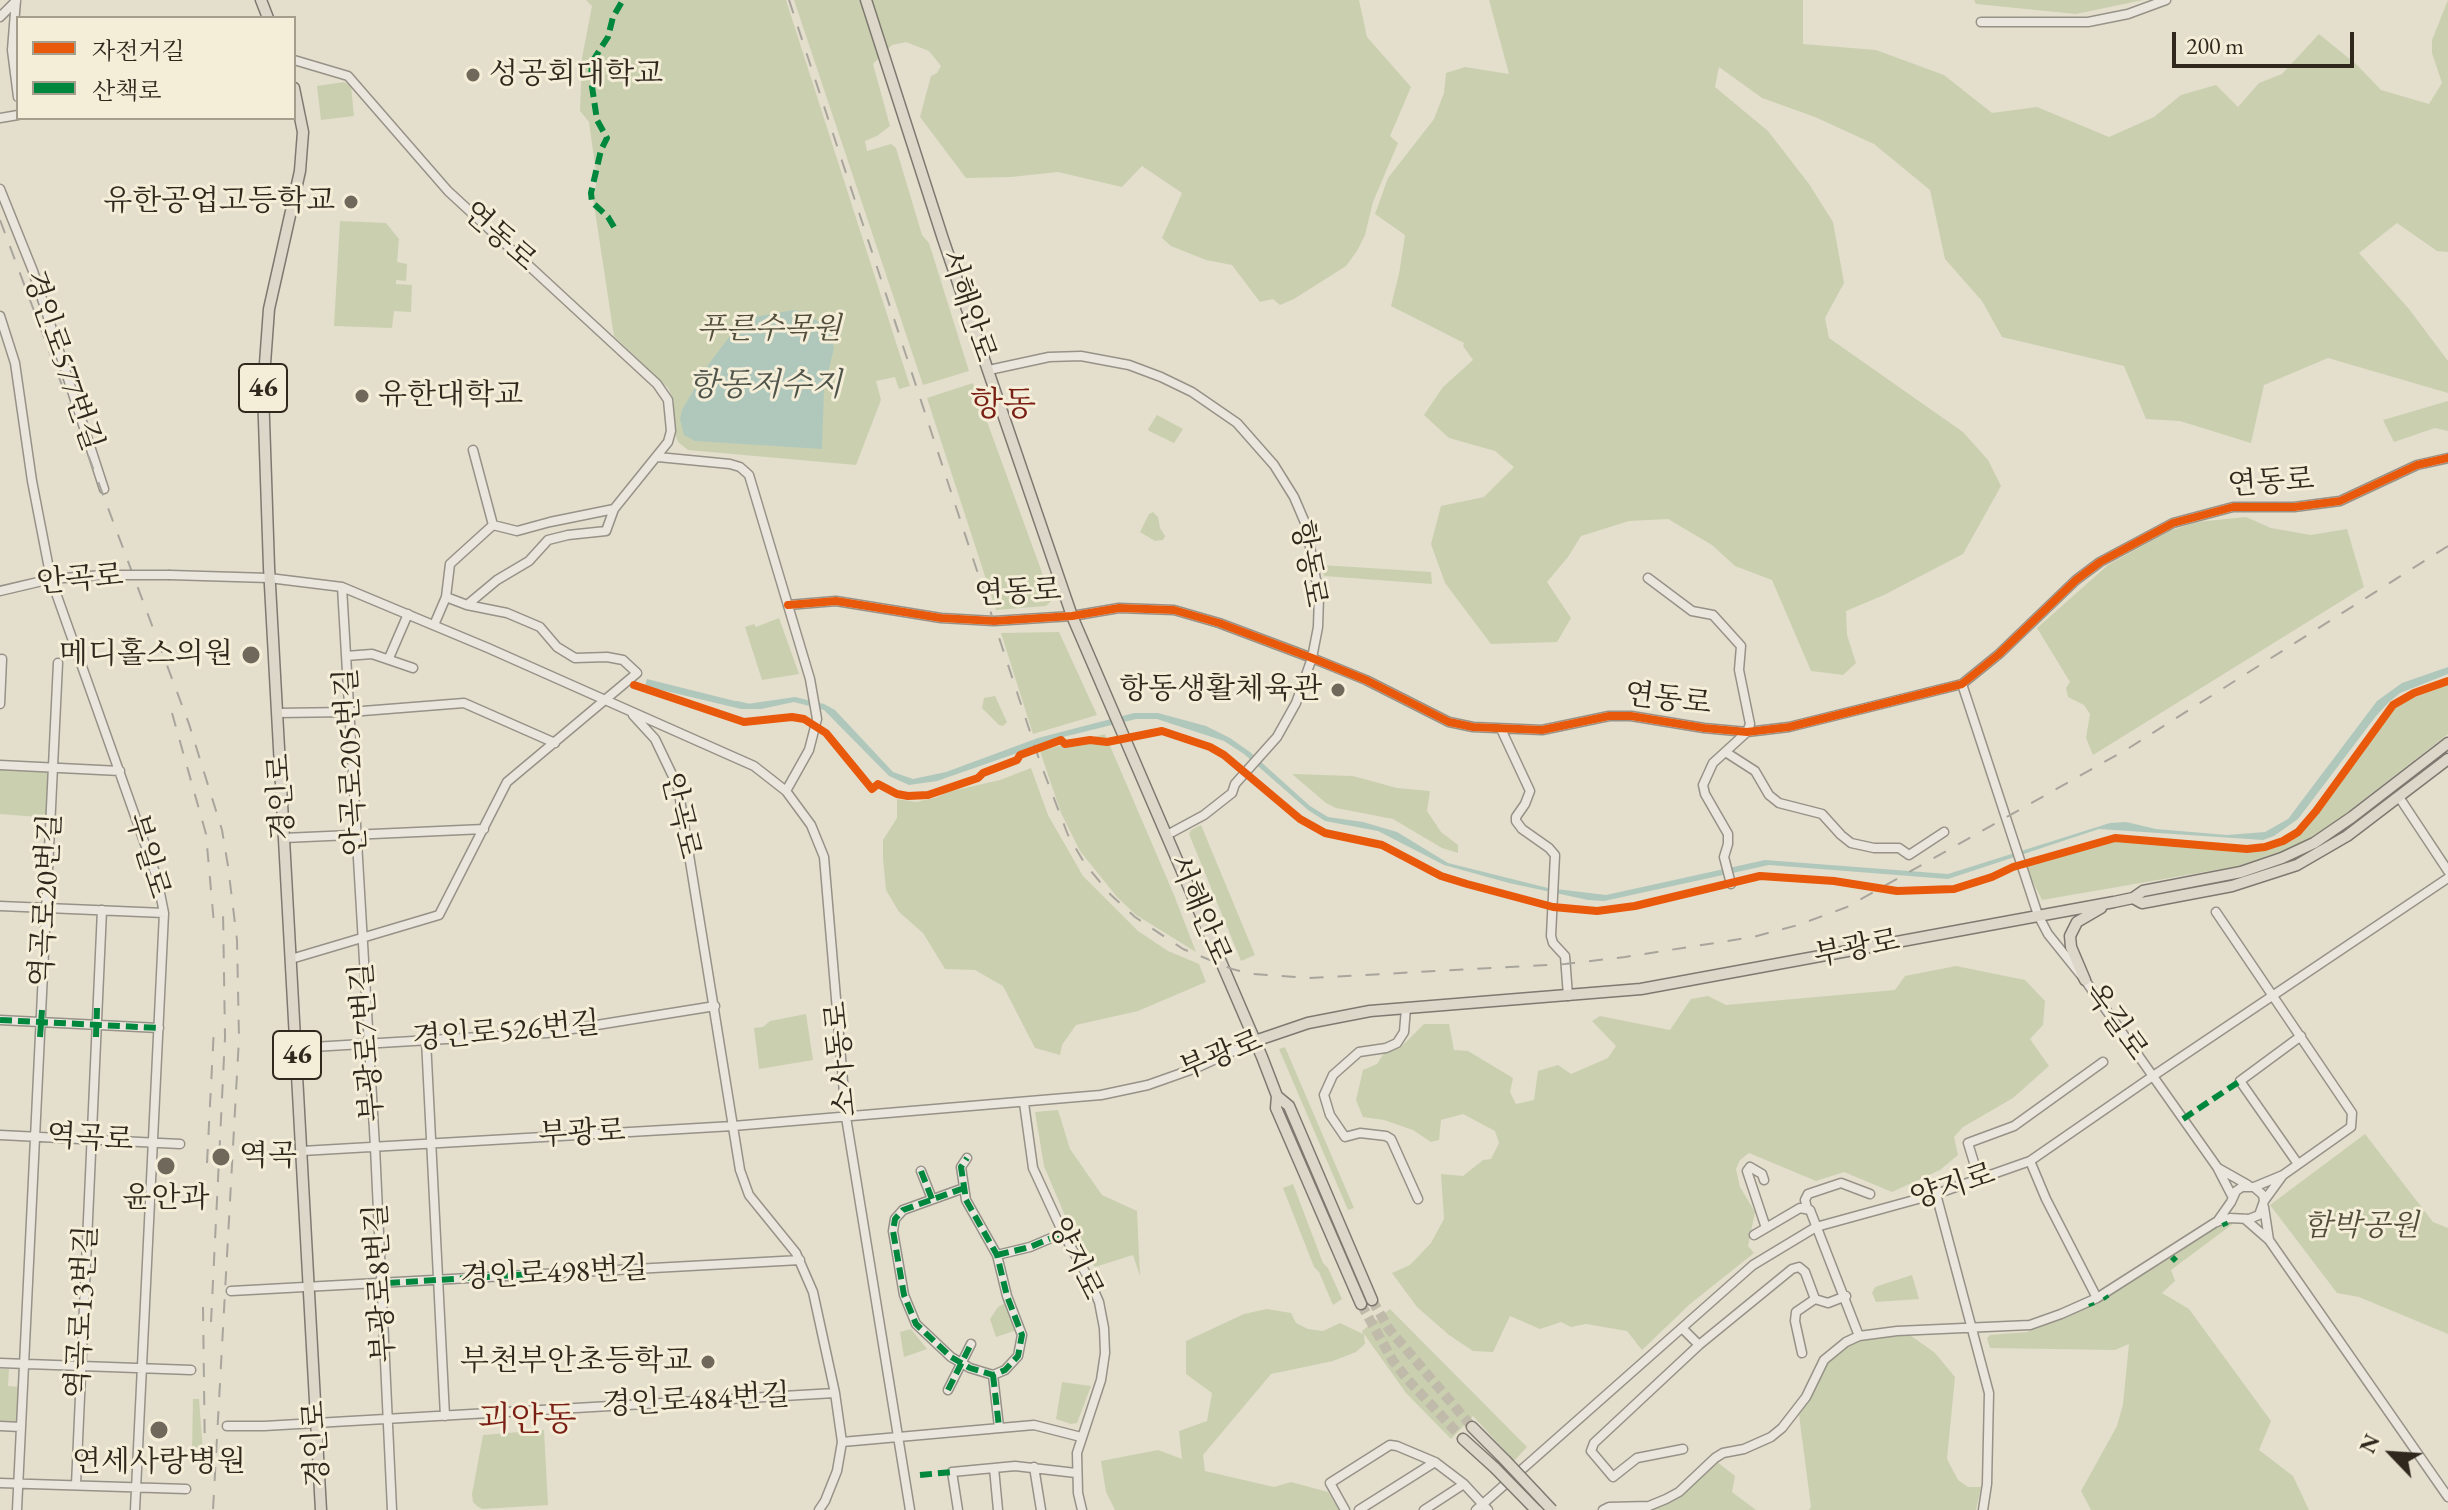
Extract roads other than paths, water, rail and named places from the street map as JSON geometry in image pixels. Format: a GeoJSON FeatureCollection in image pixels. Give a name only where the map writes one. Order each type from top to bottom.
{"type":"FeatureCollection","features":[{"type":"Feature","properties":{"kind":"main road","name":"서해안로"},"geometry":{"type":"LineString","coordinates":[[866,0],[1072,616],[1128,741],[1277,1096],[1289,1106],[1366,1302]]}},
{"type":"Feature","properties":{"kind":"main road","name":"경인로"},"geometry":{"type":"LineString","coordinates":[[296,98],[303,132],[300,171],[269,309],[263,391],[269,578],[321,1510]]}},
{"type":"Feature","properties":{"kind":"main road","name":"부광로"},"geometry":{"type":"LineString","coordinates":[[1255,1041],[1327,1018],[1406,1008],[1641,989],[2114,902],[2133,898],[2143,891],[2263,866],[2314,843],[2448,743]]}},
{"type":"Feature","properties":{"kind":"main road","name":"부광로"},"geometry":{"type":"LineString","coordinates":[[2133,898],[2142,903],[2232,886],[2277,873],[2328,849],[2448,759]]}},
{"type":"Feature","properties":{"kind":"main road"},"geometry":{"type":"LineString","coordinates":[[2085,980],[2071,947],[2071,931],[2080,919],[2114,902]]}},
{"type":"Feature","properties":{"kind":"main road"},"geometry":{"type":"LineString","coordinates":[[1472,1427],[1552,1510]]}},
{"type":"Feature","properties":{"kind":"main road"},"geometry":{"type":"LineString","coordinates":[[1463,1439],[1536,1510]]}},
{"type":"Feature","properties":{"kind":"street"},"geometry":{"type":"LineString","coordinates":[[0,17],[16,0]]}},
{"type":"Feature","properties":{"kind":"street"},"geometry":{"type":"LineString","coordinates":[[16,0],[12,50],[16,81]]}},
{"type":"Feature","properties":{"kind":"street"},"geometry":{"type":"LineString","coordinates":[[1981,22],[2088,22],[2128,14],[2166,0]]}},
{"type":"Feature","properties":{"kind":"street","name":"연동로"},"geometry":{"type":"LineString","coordinates":[[296,61],[348,76],[448,191],[657,384],[668,400],[671,431],[658,457]]}},
{"type":"Feature","properties":{"kind":"street","name":"경인로577번길"},"geometry":{"type":"LineString","coordinates":[[0,189],[33,271],[104,489]]}},
{"type":"Feature","properties":{"kind":"street","name":"부일로"},"geometry":{"type":"LineString","coordinates":[[0,316],[15,363],[32,481],[51,579],[157,878],[164,913],[135,1510]]}},
{"type":"Feature","properties":{"kind":"street","name":"항동로"},"geometry":{"type":"LineString","coordinates":[[989,370],[1068,356],[1113,361],[1192,392],[1237,423],[1274,465],[1294,497],[1306,525],[1319,596],[1318,627],[1312,658],[1296,703],[1277,737],[1235,784],[1232,793],[1217,806],[1167,835]]}},
{"type":"Feature","properties":{"kind":"street"},"geometry":{"type":"LineString","coordinates":[[473,450],[493,525]]}},
{"type":"Feature","properties":{"kind":"street"},"geometry":{"type":"LineString","coordinates":[[467,605],[497,580],[529,561],[548,540],[606,531],[614,509],[658,457],[740,467],[749,475],[812,684],[817,719],[802,764],[786,791]]}},
{"type":"Feature","properties":{"kind":"street","name":"연동로"},"geometry":{"type":"LineString","coordinates":[[788,605],[836,601],[968,620],[1072,616],[1119,608],[1174,610],[1219,623],[1312,658],[1366,680],[1449,722],[1501,729],[1542,730],[1609,716],[1631,716],[1747,732],[1789,727],[1962,684],[1981,671],[2076,580],[2100,562],[2173,523],[2233,507],[2294,507],[2340,501],[2417,465],[2448,458]]}},
{"type":"Feature","properties":{"kind":"street"},"geometry":{"type":"LineString","coordinates":[[493,525],[517,531],[614,509]]}},
{"type":"Feature","properties":{"kind":"street"},"geometry":{"type":"LineString","coordinates":[[434,625],[446,597],[450,564],[493,525]]}},
{"type":"Feature","properties":{"kind":"street","name":"안곡로"},"geometry":{"type":"LineString","coordinates":[[0,591],[51,579],[103,575],[269,578],[342,587],[629,711],[655,739],[678,787],[740,1170],[749,1195],[800,1260],[813,1292],[835,1393],[842,1442],[837,1471],[819,1510]]}},
{"type":"Feature","properties":{"kind":"street"},"geometry":{"type":"LineString","coordinates":[[1648,578],[1692,611],[1713,615],[1741,646],[1739,670],[1750,719],[1747,732],[1710,768],[1703,785],[1728,834],[1724,857],[1731,884]]}},
{"type":"Feature","properties":{"kind":"street","name":"안곡로205번길"},"geometry":{"type":"LineString","coordinates":[[342,587],[362,937]]}},
{"type":"Feature","properties":{"kind":"street"},"geometry":{"type":"LineString","coordinates":[[291,959],[439,915],[507,782],[637,673],[623,660],[575,658],[557,647],[540,627],[507,613],[467,605],[446,597]]}},
{"type":"Feature","properties":{"kind":"street"},"geometry":{"type":"LineString","coordinates":[[389,658],[408,614]]}},
{"type":"Feature","properties":{"kind":"street"},"geometry":{"type":"LineString","coordinates":[[346,656],[372,654],[413,668]]}},
{"type":"Feature","properties":{"kind":"street"},"geometry":{"type":"LineString","coordinates":[[0,704],[2,659]]}},
{"type":"Feature","properties":{"kind":"street","name":"역곡로20번길"},"geometry":{"type":"LineString","coordinates":[[17,1510],[58,663]]}},
{"type":"Feature","properties":{"kind":"street","name":"옥길로"},"geometry":{"type":"LineString","coordinates":[[1962,684],[2038,915],[2048,934],[2085,980],[2217,1167],[2232,1199]]}},
{"type":"Feature","properties":{"kind":"street"},"geometry":{"type":"LineString","coordinates":[[277,713],[350,712],[464,703],[555,743]]}},
{"type":"Feature","properties":{"kind":"street","name":"소사동로"},"geometry":{"type":"LineString","coordinates":[[629,711],[754,766],[786,791],[811,825],[824,857],[846,1117],[910,1510]]}},
{"type":"Feature","properties":{"kind":"street"},"geometry":{"type":"LineString","coordinates":[[1501,729],[1530,791],[1516,821],[1532,838],[1553,852],[1556,864],[1551,940],[1565,956],[1568,996]]}},
{"type":"Feature","properties":{"kind":"street"},"geometry":{"type":"LineString","coordinates":[[1727,753],[1755,771],[1769,795],[1779,803],[1822,814],[1848,842],[1874,848],[1899,848],[1909,855],[1944,832]]}},
{"type":"Feature","properties":{"kind":"street"},"geometry":{"type":"LineString","coordinates":[[0,765],[120,771]]}},
{"type":"Feature","properties":{"kind":"street"},"geometry":{"type":"LineString","coordinates":[[2399,797],[2448,871]]}},
{"type":"Feature","properties":{"kind":"street"},"geometry":{"type":"LineString","coordinates":[[284,838],[484,829]]}},
{"type":"Feature","properties":{"kind":"street","name":"양지로"},"geometry":{"type":"LineString","coordinates":[[1482,1508],[1753,1265],[1816,1227],[1936,1194],[2030,1161],[2448,878]]}},
{"type":"Feature","properties":{"kind":"street"},"geometry":{"type":"LineString","coordinates":[[0,906],[164,913]]}},
{"type":"Feature","properties":{"kind":"street","name":"역곡로13번길"},"geometry":{"type":"LineString","coordinates":[[76,1485],[102,910]]}},
{"type":"Feature","properties":{"kind":"street"},"geometry":{"type":"LineString","coordinates":[[1603,1510],[1609,1507],[1649,1506],[1666,1499],[1679,1492],[1723,1453],[1744,1449],[1771,1437],[1806,1397],[1824,1360],[1834,1349],[1859,1336],[1897,1331],[2030,1325],[2097,1298],[2216,1222],[2236,1191],[2283,1175],[2351,1127],[2352,1113],[2216,912]]}},
{"type":"Feature","properties":{"kind":"street","name":"부광로7번길"},"geometry":{"type":"LineString","coordinates":[[362,937],[375,1147]]}},
{"type":"Feature","properties":{"kind":"street","name":"경인로526번길"},"geometry":{"type":"LineString","coordinates":[[296,1048],[547,1033],[715,1006]]}},
{"type":"Feature","properties":{"kind":"street"},"geometry":{"type":"LineString","coordinates":[[1406,1008],[1404,1032],[1397,1043],[1359,1052],[1333,1075],[1325,1089],[1324,1102],[1347,1141],[1360,1133],[1389,1137],[1418,1199]]}},
{"type":"Feature","properties":{"kind":"street"},"geometry":{"type":"LineString","coordinates":[[0,1020],[159,1028]]}},
{"type":"Feature","properties":{"kind":"street"},"geometry":{"type":"LineString","coordinates":[[2298,1164],[2240,1081],[2301,1036]]}},
{"type":"Feature","properties":{"kind":"street"},"geometry":{"type":"LineString","coordinates":[[426,1040],[445,1416]]}},
{"type":"Feature","properties":{"kind":"street","name":"부광로"},"geometry":{"type":"LineString","coordinates":[[302,1151],[733,1126],[1101,1095],[1148,1085],[1196,1068],[1255,1041]]}},
{"type":"Feature","properties":{"kind":"street"},"geometry":{"type":"LineString","coordinates":[[1979,1179],[1968,1143],[2014,1126],[2103,1062]]}},
{"type":"Feature","properties":{"kind":"street","name":"양지로"},"geometry":{"type":"LineString","coordinates":[[1024,1103],[1033,1168],[1063,1233],[1089,1279],[1099,1302],[1104,1328],[1105,1353],[1101,1380],[1081,1437],[1076,1473],[1082,1510]]}},
{"type":"Feature","properties":{"kind":"street","name":"역곡로"},"geometry":{"type":"LineString","coordinates":[[0,1135],[180,1144]]}},
{"type":"Feature","properties":{"kind":"street","name":"부광로8번길"},"geometry":{"type":"LineString","coordinates":[[375,1147],[392,1510]]}},
{"type":"Feature","properties":{"kind":"street"},"geometry":{"type":"LineString","coordinates":[[964,1188],[903,1210],[894,1224],[904,1295],[912,1316],[923,1332],[960,1363],[993,1375],[1005,1370],[1015,1360],[1022,1342],[1021,1326],[1007,1296],[997,1255],[966,1200],[961,1167],[967,1158]]}},
{"type":"Feature","properties":{"kind":"street"},"geometry":{"type":"LineString","coordinates":[[2030,1161],[2097,1298]]}},
{"type":"Feature","properties":{"kind":"street"},"geometry":{"type":"LineString","coordinates":[[1764,1180],[1762,1174],[1750,1167],[1747,1171],[1766,1228]]}},
{"type":"Feature","properties":{"kind":"street","name":"옥길로"},"geometry":{"type":"LineString","coordinates":[[2217,1167],[2252,1186]]}},
{"type":"Feature","properties":{"kind":"street"},"geometry":{"type":"LineString","coordinates":[[921,1171],[932,1199]]}},
{"type":"Feature","properties":{"kind":"street"},"geometry":{"type":"LineString","coordinates":[[2216,1222],[2259,1215],[2283,1175]]}},
{"type":"Feature","properties":{"kind":"street"},"geometry":{"type":"LineString","coordinates":[[1859,1336],[1846,1296],[1805,1200],[1808,1194],[1841,1183],[1870,1194]]}},
{"type":"Feature","properties":{"kind":"street"},"geometry":{"type":"LineString","coordinates":[[2252,1186],[2263,1195],[2269,1240]]}},
{"type":"Feature","properties":{"kind":"street"},"geometry":{"type":"LineString","coordinates":[[1936,1194],[1989,1393],[1987,1484],[1983,1510]]}},
{"type":"Feature","properties":{"kind":"street"},"geometry":{"type":"LineString","coordinates":[[2232,1199],[2234,1211],[2269,1240],[2448,1497]]}},
{"type":"Feature","properties":{"kind":"street"},"geometry":{"type":"LineString","coordinates":[[1754,1235],[1800,1208],[1807,1208]]}},
{"type":"Feature","properties":{"kind":"street"},"geometry":{"type":"LineString","coordinates":[[997,1255],[1030,1247],[1063,1233]]}},
{"type":"Feature","properties":{"kind":"street","name":"경인로498번길"},"geometry":{"type":"LineString","coordinates":[[231,1291],[800,1260]]}},
{"type":"Feature","properties":{"kind":"street"},"geometry":{"type":"LineString","coordinates":[[1683,1449],[1637,1458],[1613,1477],[1591,1451],[1594,1443],[1699,1345],[1792,1269],[1799,1267],[1805,1272],[1815,1299]]}},
{"type":"Feature","properties":{"kind":"street"},"geometry":{"type":"LineString","coordinates":[[1802,1353],[1795,1316],[1798,1309],[1815,1299],[1828,1303],[1846,1296]]}},
{"type":"Feature","properties":{"kind":"street"},"geometry":{"type":"LineString","coordinates":[[1683,1329],[1699,1345]]}},
{"type":"Feature","properties":{"kind":"street"},"geometry":{"type":"LineString","coordinates":[[948,1390],[971,1344]]}},
{"type":"Feature","properties":{"kind":"street"},"geometry":{"type":"LineString","coordinates":[[0,1363],[191,1370]]}},
{"type":"Feature","properties":{"kind":"street"},"geometry":{"type":"LineString","coordinates":[[993,1375],[999,1427]]}},
{"type":"Feature","properties":{"kind":"street","name":"경인로484번길"},"geometry":{"type":"LineString","coordinates":[[227,1426],[835,1393]]}},
{"type":"Feature","properties":{"kind":"street"},"geometry":{"type":"LineString","coordinates":[[842,1442],[1034,1425],[1081,1437]]}},
{"type":"Feature","properties":{"kind":"street"},"geometry":{"type":"LineString","coordinates":[[0,1426],[21,1427]]}},
{"type":"Feature","properties":{"kind":"street"},"geometry":{"type":"LineString","coordinates":[[1345,1510],[1330,1483],[1390,1445],[1435,1462],[1464,1484],[1482,1508]]}},
{"type":"Feature","properties":{"kind":"street"},"geometry":{"type":"LineString","coordinates":[[1359,1510],[1435,1462]]}},
{"type":"Feature","properties":{"kind":"street"},"geometry":{"type":"LineString","coordinates":[[1034,1467],[1041,1510]]}},
{"type":"Feature","properties":{"kind":"street"},"geometry":{"type":"LineString","coordinates":[[958,1510],[952,1472],[1034,1467],[1076,1473]]}},
{"type":"Feature","properties":{"kind":"street"},"geometry":{"type":"LineString","coordinates":[[994,1468],[998,1510]]}},
{"type":"Feature","properties":{"kind":"street"},"geometry":{"type":"LineString","coordinates":[[0,1483],[186,1489]]}},
{"type":"Feature","properties":{"kind":"street"},"geometry":{"type":"LineString","coordinates":[[1424,1510],[1464,1484]]}},
{"type":"Feature","properties":{"kind":"water","name":"항동저수지"},"geometry":{"type":"Polygon","coordinates":[[[794,310],[805,312],[823,325],[831,335],[834,348],[824,390],[822,449],[695,441],[684,435],[680,419],[682,410],[708,365],[745,316],[794,310]]]}},
{"type":"Feature","properties":{"kind":"water"},"geometry":{"type":"Polygon","coordinates":[[[2448,667],[2448,674],[2400,693],[2389,702],[2298,819],[2263,840],[2099,829],[1948,879],[1769,865],[1604,901],[1509,883],[1444,865],[1378,831],[1325,821],[1224,741],[1157,719],[1136,719],[1063,737],[937,781],[909,785],[889,776],[824,710],[794,702],[761,709],[741,709],[645,686],[647,679],[747,704],[795,697],[824,704],[835,710],[893,772],[913,779],[946,772],[1038,738],[1134,713],[1158,713],[1206,726],[1230,738],[1310,806],[1328,817],[1363,822],[1397,832],[1448,863],[1548,888],[1606,895],[1765,860],[1948,874],[2110,823],[2126,822],[2156,829],[2227,835],[2265,832],[2288,819],[2377,701],[2402,683],[2448,667]]]}},
{"type":"Feature","properties":{"kind":"waterway"},"geometry":{"type":"LineString","coordinates":[[737,702],[750,705]]}},
{"type":"Feature","properties":{"kind":"tunnel"},"geometry":{"type":"LineString","coordinates":[[1372,1300],[1389,1329],[1472,1427]]}},
{"type":"Feature","properties":{"kind":"tunnel"},"geometry":{"type":"LineString","coordinates":[[1361,1304],[1393,1361],[1463,1439]]}},
{"type":"Feature","properties":{"kind":"railway"},"geometry":{"type":"LineString","coordinates":[[789,0],[1040,762],[1068,835],[1085,864],[1135,917],[1183,949],[1232,969],[1253,974],[1309,978],[1565,964],[1753,937],[1798,925],[1847,907],[2129,748],[2448,546]]}},
{"type":"Feature","properties":{"kind":"railway"},"geometry":{"type":"LineString","coordinates":[[0,220],[189,724],[222,830],[228,866],[237,940],[239,1038],[213,1510]]}},
{"type":"Feature","properties":{"kind":"railway"},"geometry":{"type":"LineString","coordinates":[[172,713],[206,834],[214,924]]}},
{"type":"Feature","properties":{"kind":"railway"},"geometry":{"type":"LineString","coordinates":[[211,1322],[225,1037],[223,910]]}},
{"type":"Feature","properties":{"kind":"railway"},"geometry":{"type":"LineString","coordinates":[[207,1163],[214,1028]]}},
{"type":"Feature","properties":{"kind":"railway"},"geometry":{"type":"LineString","coordinates":[[203,1307],[205,1459]]}},
{"type":"Feature","properties":{"kind":"place","name":"성공회대학교"},"geometry":{"type":"Point","coordinates":[473,75]}},
{"type":"Feature","properties":{"kind":"place","name":"유한공업고등학교"},"geometry":{"type":"Point","coordinates":[351,202]}},
{"type":"Feature","properties":{"kind":"place","name":"유한대학교"},"geometry":{"type":"Point","coordinates":[362,396]}},
{"type":"Feature","properties":{"kind":"place","name":"메디홀스의원"},"geometry":{"type":"Point","coordinates":[251,655]}},
{"type":"Feature","properties":{"kind":"place","name":"항동생활체육관"},"geometry":{"type":"Point","coordinates":[1338,690]}},
{"type":"Feature","properties":{"kind":"place","name":"역곡"},"geometry":{"type":"Point","coordinates":[221,1157]}},
{"type":"Feature","properties":{"kind":"place","name":"윤안과"},"geometry":{"type":"Point","coordinates":[166,1166]}},
{"type":"Feature","properties":{"kind":"place","name":"부천부안초등학교"},"geometry":{"type":"Point","coordinates":[708,1362]}},
{"type":"Feature","properties":{"kind":"place","name":"연세사랑병원"},"geometry":{"type":"Point","coordinates":[159,1430]}},
{"type":"Feature","properties":{"kind":"district","name":"항동"},"geometry":{"type":"Point","coordinates":[1003,406]}},
{"type":"Feature","properties":{"kind":"district","name":"괴안동"},"geometry":{"type":"Point","coordinates":[527,1421]}},
{"type":"Feature","properties":{"kind":"park label","name":"푸른수목원"},"geometry":{"type":"Point","coordinates":[769,330]}},
{"type":"Feature","properties":{"kind":"park label","name":"함박공원"},"geometry":{"type":"Point","coordinates":[2361,1227]}}]}
